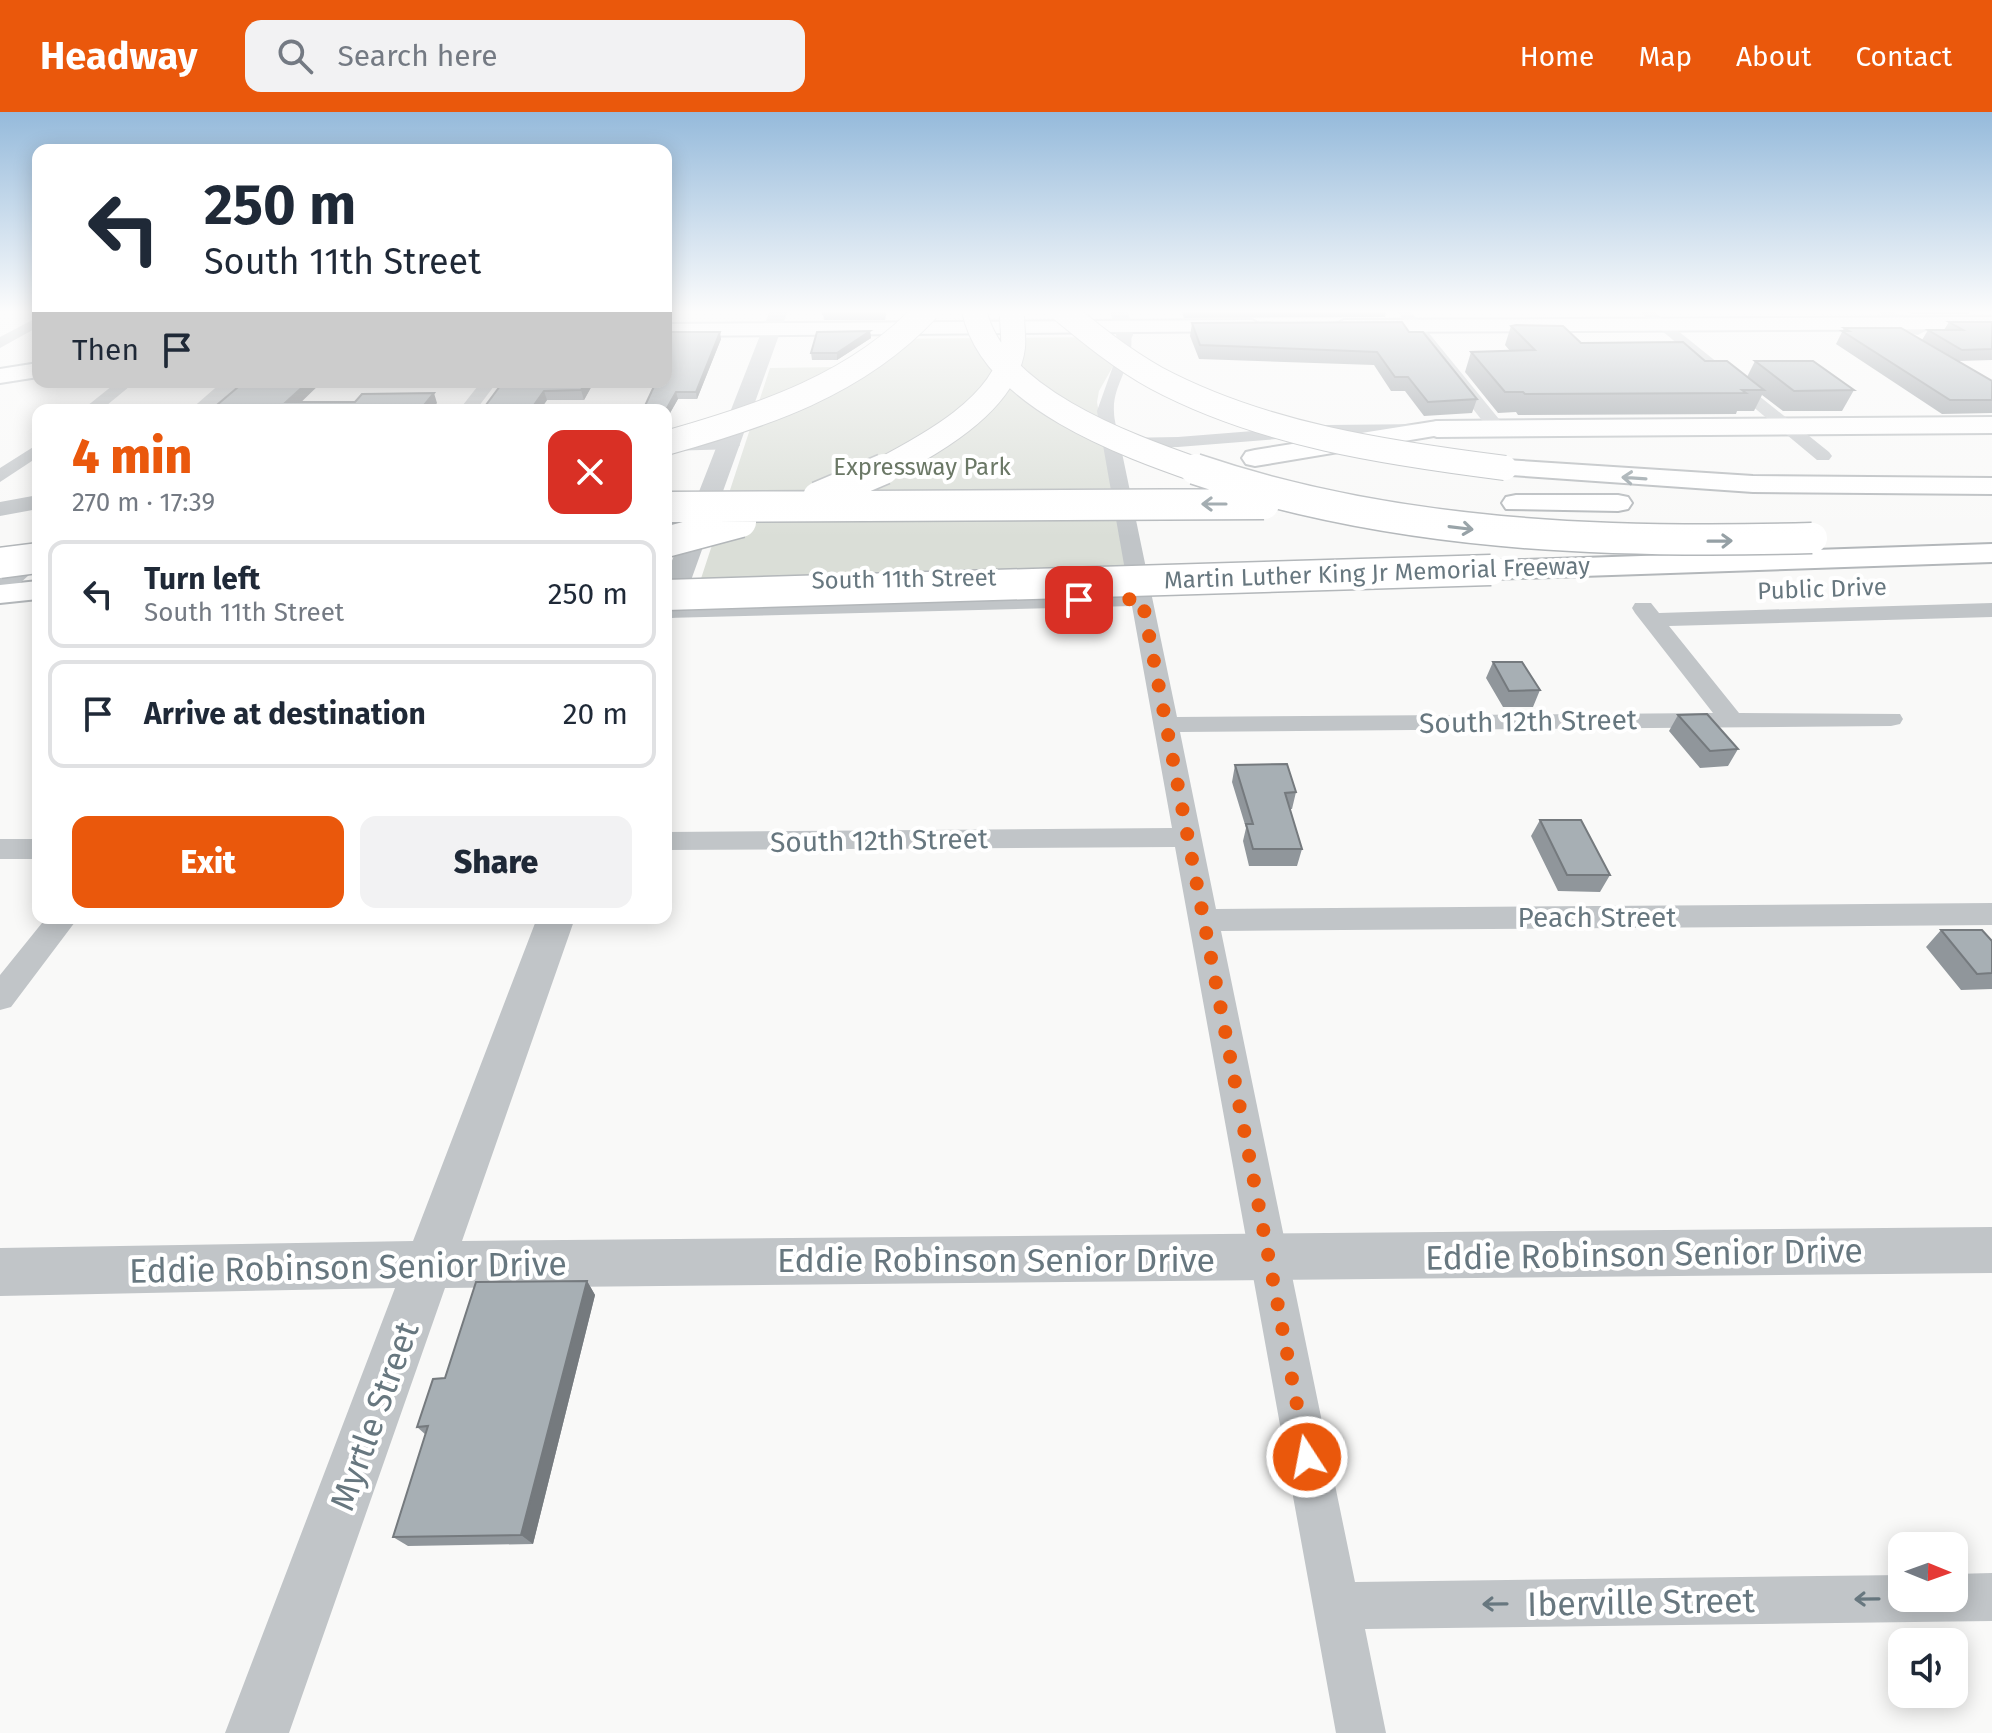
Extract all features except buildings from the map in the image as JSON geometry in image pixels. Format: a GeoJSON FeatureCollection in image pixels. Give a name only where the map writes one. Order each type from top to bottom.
{"type":"FeatureCollection","features":[{"type":"Feature","properties":{"kind":"main road"},"geometry":{"type":"LineString","coordinates":[[672,442],[761,413],[821,386]]}},
{"type":"Feature","properties":{"kind":"main road"},"geometry":{"type":"LineString","coordinates":[[672,540],[745,521],[835,491],[885,468],[946,433],[974,410],[994,386]]}},
{"type":"Feature","properties":{"kind":"main road"},"geometry":{"type":"LineString","coordinates":[[1026,386],[1066,412],[1175,462],[1265,490],[1428,524],[1525,535],[1631,541],[1812,538],[1992,530]]}},
{"type":"Feature","properties":{"kind":"main road"},"geometry":{"type":"LineString","coordinates":[[1173,386],[1231,409],[1343,441],[1505,468],[1753,484],[1992,486]]}},
{"type":"Feature","properties":{"kind":"main road"},"geometry":{"type":"LineString","coordinates":[[672,494],[847,488],[1047,488],[1437,429],[1992,425]]}},
{"type":"Feature","properties":{"kind":"main road"},"geometry":{"type":"LineString","coordinates":[[672,507],[1762,502],[1992,493]]}},
{"type":"Feature","properties":{"kind":"main road"},"geometry":{"type":"LineString","coordinates":[[672,515],[720,506]]}},
{"type":"Feature","properties":{"kind":"main road"},"geometry":{"type":"LineString","coordinates":[[0,545],[32,535]]}},
{"type":"Feature","properties":{"kind":"main road"},"geometry":{"type":"LineString","coordinates":[[1650,570],[1992,553]]}},
{"type":"Feature","properties":{"kind":"main road","name":"Martin Luther King Jr Memorial Freeway"},"geometry":{"type":"LineString","coordinates":[[672,595],[1491,570],[1650,570]]}},
{"type":"Feature","properties":{"kind":"main road"},"geometry":{"type":"LineString","coordinates":[[1650,570],[1992,575]]}},
{"type":"Feature","properties":{"kind":"main road"},"geometry":{"type":"LineString","coordinates":[[0,618],[32,616]]}},
{"type":"Feature","properties":{"kind":"street"},"geometry":{"type":"LineString","coordinates":[[672,596],[752,386]]}},
{"type":"Feature","properties":{"kind":"street"},"geometry":{"type":"LineString","coordinates":[[1113,386],[1106,403],[1111,443],[1361,1733]]}},
{"type":"Feature","properties":{"kind":"street"},"geometry":{"type":"LineString","coordinates":[[1464,386],[1497,428]]}},
{"type":"Feature","properties":{"kind":"street"},"geometry":{"type":"LineString","coordinates":[[1737,386],[1823,456]]}},
{"type":"Feature","properties":{"kind":"street"},"geometry":{"type":"LineString","coordinates":[[98,404],[119,388]]}},
{"type":"Feature","properties":{"kind":"street"},"geometry":{"type":"LineString","coordinates":[[208,404],[227,388]]}},
{"type":"Feature","properties":{"kind":"street"},"geometry":{"type":"LineString","coordinates":[[472,404],[484,388]]}},
{"type":"Feature","properties":{"kind":"street"},"geometry":{"type":"LineString","coordinates":[[1111,443],[1178,442],[1327,430],[1437,429]]}},
{"type":"Feature","properties":{"kind":"street"},"geometry":{"type":"LineString","coordinates":[[672,444],[731,445]]}},
{"type":"Feature","properties":{"kind":"street"},"geometry":{"type":"LineString","coordinates":[[0,476],[32,453]]}},
{"type":"Feature","properties":{"kind":"street"},"geometry":{"type":"LineString","coordinates":[[0,509],[32,503]]}},
{"type":"Feature","properties":{"kind":"street"},"geometry":{"type":"LineString","coordinates":[[0,526],[32,533]]}},
{"type":"Feature","properties":{"kind":"street"},"geometry":{"type":"LineString","coordinates":[[17,573],[32,540]]}},
{"type":"Feature","properties":{"kind":"street","name":"South 11th Street"},"geometry":{"type":"LineString","coordinates":[[672,611],[1142,599]]}},
{"type":"Feature","properties":{"kind":"street","name":"Public Drive"},"geometry":{"type":"LineString","coordinates":[[1731,719],[1647,613],[1992,610]]}},
{"type":"Feature","properties":{"kind":"street","name":"South 12th Street"},"geometry":{"type":"LineString","coordinates":[[1166,725],[1891,719]]}},
{"type":"Feature","properties":{"kind":"street","name":"South 12th Street"},"geometry":{"type":"LineString","coordinates":[[672,841],[1188,837]]}},
{"type":"Feature","properties":{"kind":"street"},"geometry":{"type":"LineString","coordinates":[[0,849],[32,849]]}},
{"type":"Feature","properties":{"kind":"street","name":"Peach Street"},"geometry":{"type":"LineString","coordinates":[[1203,920],[1992,914]]}},
{"type":"Feature","properties":{"kind":"street"},"geometry":{"type":"LineString","coordinates":[[0,998],[58,924]]}},
{"type":"Feature","properties":{"kind":"street","name":"Myrtle Street"},"geometry":{"type":"LineString","coordinates":[[257,1733],[554,924]]}},
{"type":"Feature","properties":{"kind":"street","name":"Eddie Robinson Senior Drive"},"geometry":{"type":"LineString","coordinates":[[0,1272],[1992,1250]]}},
{"type":"Feature","properties":{"kind":"street"},"geometry":{"type":"LineString","coordinates":[[1968,1598],[1992,1597]]}},
{"type":"Feature","properties":{"kind":"street","name":"Iberville Street"},"geometry":{"type":"LineString","coordinates":[[1337,1606],[1888,1599]]}},
{"type":"Feature","properties":{"kind":"green space","name":"Expressway Park"},"geometry":{"type":"Polygon","coordinates":[[[764,386],[1102,386],[1097,402],[1129,589],[694,600],[764,386]]]}},
{"type":"Feature","properties":{"kind":"route"},"geometry":{"type":"LineString","coordinates":[[1079,600],[1142,599],[1307,1457]]}}]}
